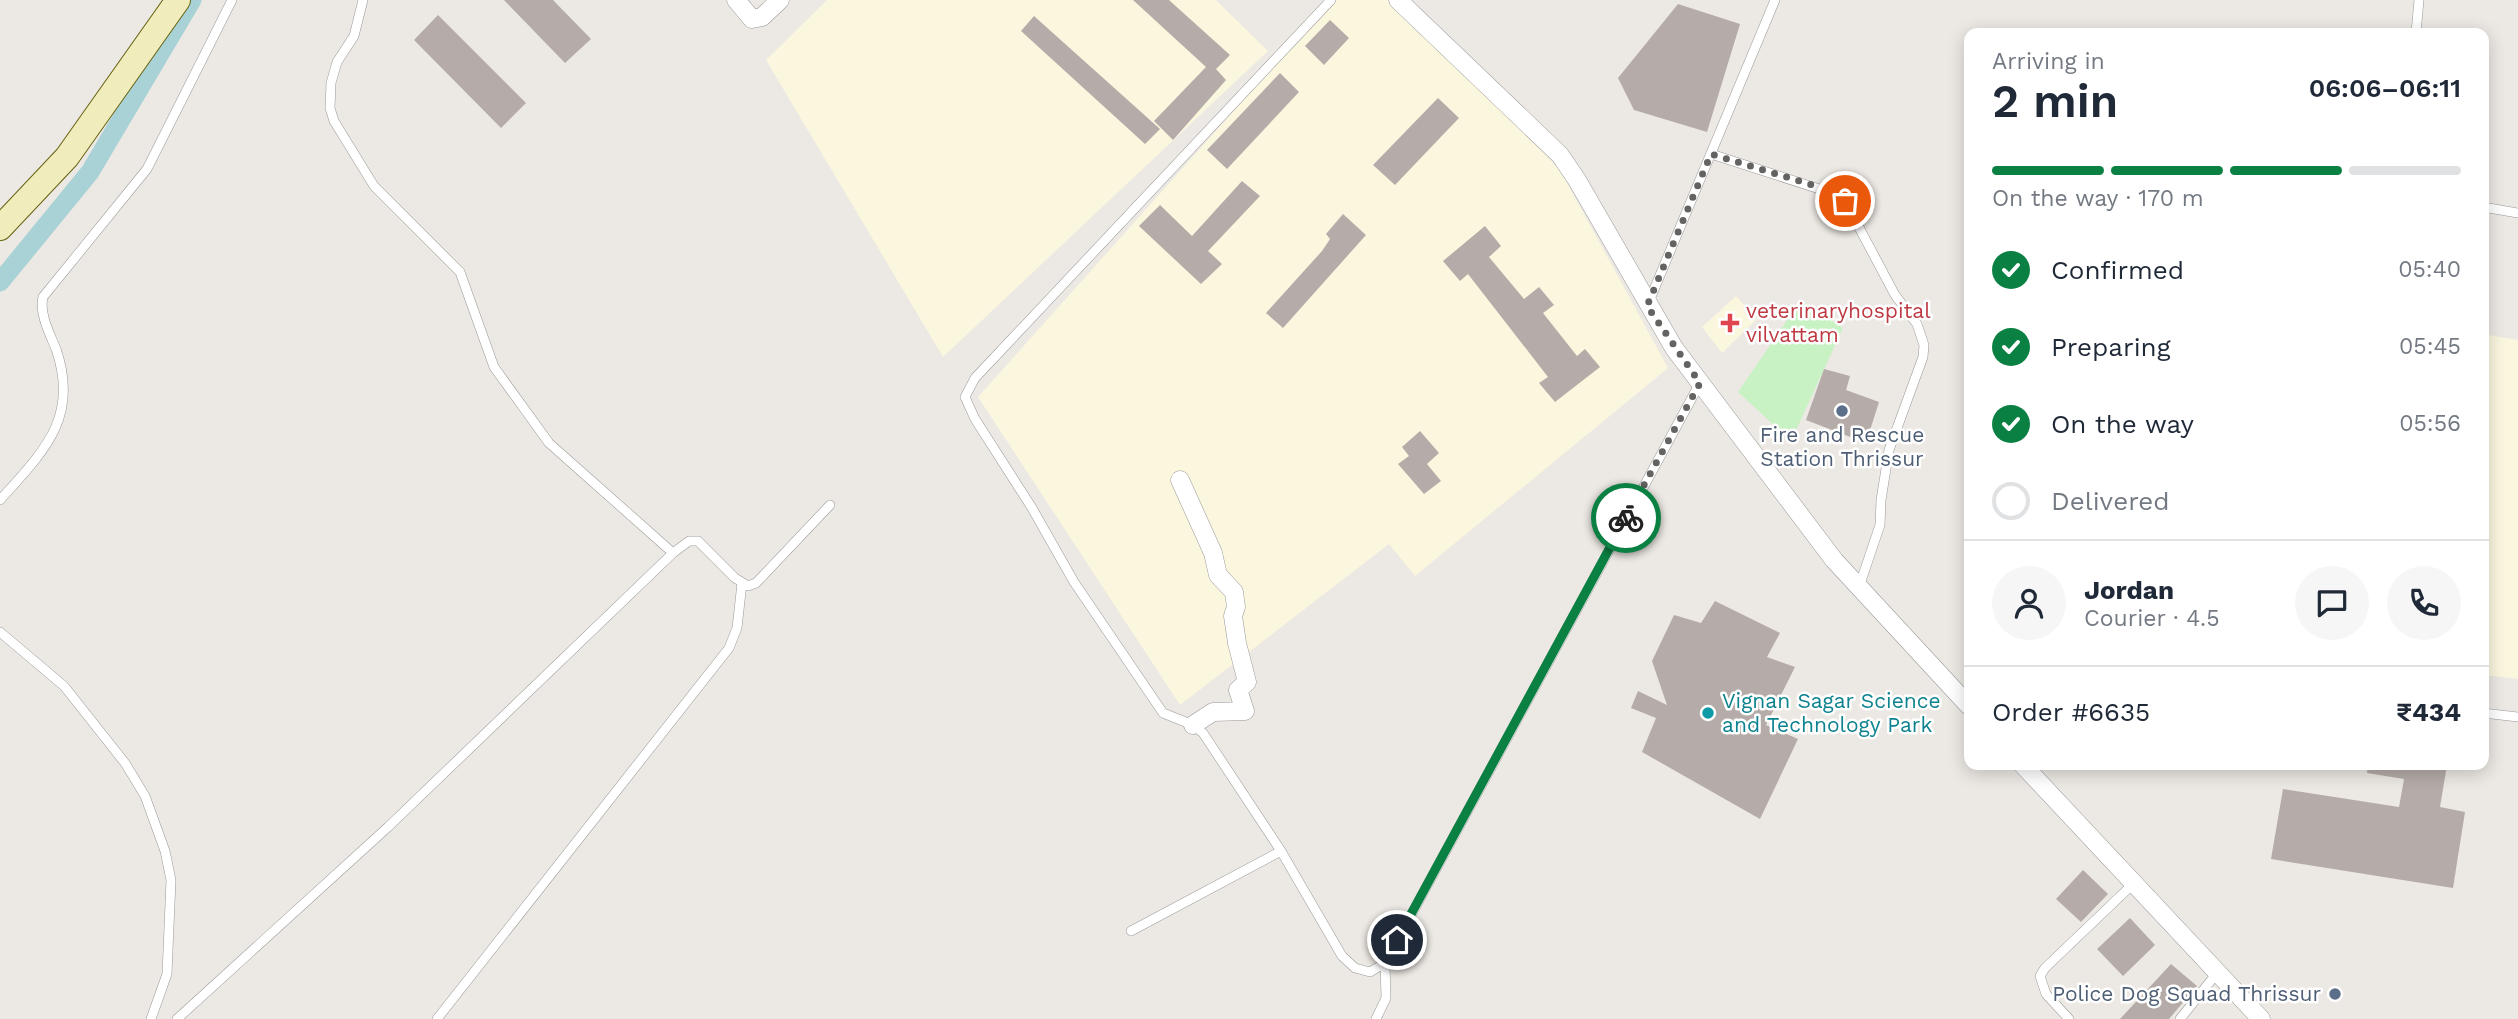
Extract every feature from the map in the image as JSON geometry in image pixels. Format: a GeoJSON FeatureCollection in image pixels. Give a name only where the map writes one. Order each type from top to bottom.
{"type":"FeatureCollection","features":[{"type":"Feature","properties":{"kind":"street"},"geometry":{"type":"LineString","coordinates":[[736,0],[752,19],[762,17],[780,0]]}},
{"type":"Feature","properties":{"kind":"street"},"geometry":{"type":"LineString","coordinates":[[1398,0],[1560,155],[1577,180],[1647,306],[1700,383],[1834,560],[1964,701]]}},
{"type":"Feature","properties":{"kind":"street"},"geometry":{"type":"LineString","coordinates":[[0,229],[67,157],[172,3]]}},
{"type":"Feature","properties":{"kind":"street"},"geometry":{"type":"LineString","coordinates":[[1180,480],[1213,553],[1218,575],[1234,592],[1236,607],[1233,616],[1247,682],[1238,690],[1245,710],[1213,712],[1193,726]]}},
{"type":"Feature","properties":{"kind":"street"},"geometry":{"type":"LineString","coordinates":[[2028,770],[2261,1019]]}},
{"type":"Feature","properties":{"kind":"lane"},"geometry":{"type":"LineString","coordinates":[[0,500],[40,454],[54,433],[64,400],[64,375],[42,310],[43,298],[147,169],[232,0]]}},
{"type":"Feature","properties":{"kind":"lane"},"geometry":{"type":"LineString","coordinates":[[363,0],[354,36],[337,62],[331,83],[330,108],[334,121],[374,186],[460,272],[494,367],[549,443],[673,554]]}},
{"type":"Feature","properties":{"kind":"lane"},"geometry":{"type":"LineString","coordinates":[[1331,0],[975,379],[965,397],[975,419],[1032,508],[1074,582],[1163,713],[1203,733],[1281,850],[1342,956],[1355,968],[1370,972],[1385,963]]}},
{"type":"Feature","properties":{"kind":"lane"},"geometry":{"type":"LineString","coordinates":[[1647,306],[1775,0]]}},
{"type":"Feature","properties":{"kind":"lane"},"geometry":{"type":"LineString","coordinates":[[2416,28],[2419,0]]}},
{"type":"Feature","properties":{"kind":"lane"},"geometry":{"type":"LineString","coordinates":[[1711,154],[1838,195],[1845,201],[1895,295],[1922,335],[1923,357],[1889,450],[1880,525],[1859,587]]}},
{"type":"Feature","properties":{"kind":"lane"},"geometry":{"type":"LineString","coordinates":[[2489,208],[2518,213]]}},
{"type":"Feature","properties":{"kind":"lane"},"geometry":{"type":"LineString","coordinates":[[1376,1019],[1386,998],[1385,963],[1700,383]]}},
{"type":"Feature","properties":{"kind":"lane"},"geometry":{"type":"LineString","coordinates":[[177,1019],[388,827],[689,541],[698,541],[748,586],[756,583],[830,505]]}},
{"type":"Feature","properties":{"kind":"lane"},"geometry":{"type":"LineString","coordinates":[[437,1019],[729,648],[737,628],[742,583]]}},
{"type":"Feature","properties":{"kind":"lane"},"geometry":{"type":"LineString","coordinates":[[0,632],[64,687],[125,763],[145,796],[165,851],[171,880],[167,974],[152,1019]]}},
{"type":"Feature","properties":{"kind":"lane"},"geometry":{"type":"LineString","coordinates":[[2489,714],[2518,717]]}},
{"type":"Feature","properties":{"kind":"lane"},"geometry":{"type":"LineString","coordinates":[[1131,931],[1281,850]]}},
{"type":"Feature","properties":{"kind":"lane"},"geometry":{"type":"LineString","coordinates":[[2069,1019],[2046,994],[2040,976],[2045,968],[2133,884]]}},
{"type":"Feature","properties":{"kind":"lane"},"geometry":{"type":"LineString","coordinates":[[2180,1019],[2217,973]]}},
{"type":"Feature","properties":{"kind":"shaded area"},"geometry":{"type":"Polygon","coordinates":[[[827,0],[1216,0],[1268,51],[943,357],[766,60],[827,0]]]}},
{"type":"Feature","properties":{"kind":"shaded area"},"geometry":{"type":"Polygon","coordinates":[[[1333,0],[1390,0],[1560,170],[1668,368],[1415,576],[1389,544],[1180,705],[978,397],[1333,0]]]}},
{"type":"Feature","properties":{"kind":"shaded area","name":"veterinaryhospital vilvattam"},"geometry":{"type":"Polygon","coordinates":[[[1736,296],[1757,319],[1722,353],[1702,327],[1736,296]]]}},
{"type":"Feature","properties":{"kind":"shaded area"},"geometry":{"type":"Polygon","coordinates":[[[2489,335],[2518,340],[2518,679],[2489,676],[2489,335]]]}},
{"type":"Feature","properties":{"kind":"green space"},"geometry":{"type":"Polygon","coordinates":[[[1801,300],[1843,328],[1791,441],[1738,392],[1801,300]]]}},
{"type":"Feature","properties":{"kind":"building"},"geometry":{"type":"Polygon","coordinates":[[[504,0],[553,0],[591,39],[565,63],[504,0]]]}},
{"type":"Feature","properties":{"kind":"building"},"geometry":{"type":"Polygon","coordinates":[[[1133,0],[1169,0],[1230,55],[1216,69],[1226,80],[1173,140],[1154,121],[1206,67],[1133,0]]]}},
{"type":"Feature","properties":{"kind":"building"},"geometry":{"type":"Polygon","coordinates":[[[1678,4],[1740,24],[1707,132],[1634,110],[1618,78],[1678,4]]]}},
{"type":"Feature","properties":{"kind":"building"},"geometry":{"type":"Polygon","coordinates":[[[438,15],[526,103],[501,128],[414,40],[438,15]]]}},
{"type":"Feature","properties":{"kind":"building"},"geometry":{"type":"Polygon","coordinates":[[[1034,16],[1160,129],[1145,144],[1021,31],[1034,16]]]}},
{"type":"Feature","properties":{"kind":"building"},"geometry":{"type":"Polygon","coordinates":[[[1330,20],[1349,38],[1324,65],[1305,46],[1330,20]]]}},
{"type":"Feature","properties":{"kind":"building"},"geometry":{"type":"Polygon","coordinates":[[[1280,73],[1299,92],[1227,169],[1207,150],[1280,73]]]}},
{"type":"Feature","properties":{"kind":"building"},"geometry":{"type":"Polygon","coordinates":[[[1438,98],[1459,118],[1395,185],[1373,165],[1438,98]]]}},
{"type":"Feature","properties":{"kind":"building"},"geometry":{"type":"Polygon","coordinates":[[[1242,181],[1260,196],[1208,251],[1222,264],[1201,284],[1139,226],[1160,205],[1192,236],[1242,181]]]}},
{"type":"Feature","properties":{"kind":"building"},"geometry":{"type":"Polygon","coordinates":[[[1343,214],[1366,235],[1283,328],[1266,313],[1322,251],[1330,239],[1326,234],[1343,214]]]}},
{"type":"Feature","properties":{"kind":"building"},"geometry":{"type":"Polygon","coordinates":[[[1485,226],[1501,246],[1489,257],[1524,299],[1539,287],[1554,305],[1543,313],[1577,356],[1585,349],[1600,367],[1555,402],[1539,383],[1548,377],[1468,274],[1460,281],[1443,261],[1485,226]]]}},
{"type":"Feature","properties":{"kind":"building","name":"Fire and Rescue Station Thrissur"},"geometry":{"type":"Polygon","coordinates":[[[1824,369],[1850,376],[1846,390],[1879,402],[1866,443],[1806,420],[1824,369]]]}},
{"type":"Feature","properties":{"kind":"building"},"geometry":{"type":"Polygon","coordinates":[[[1420,431],[1439,453],[1427,464],[1441,481],[1424,494],[1398,464],[1409,456],[1402,447],[1420,431]]]}},
{"type":"Feature","properties":{"kind":"building","name":"Vignan Sagar Science and Technology Park"},"geometry":{"type":"Polygon","coordinates":[[[1715,601],[1780,633],[1767,657],[1795,667],[1766,725],[1798,739],[1760,819],[1642,752],[1656,718],[1631,708],[1638,691],[1667,705],[1652,661],[1674,615],[1701,623],[1715,601]]]}},
{"type":"Feature","properties":{"kind":"building"},"geometry":{"type":"Polygon","coordinates":[[[2367,770],[2446,770],[2440,807],[2465,812],[2453,888],[2271,859],[2283,789],[2399,807],[2404,779],[2367,773],[2367,770]]]}},
{"type":"Feature","properties":{"kind":"building"},"geometry":{"type":"Polygon","coordinates":[[[2083,870],[2108,894],[2081,922],[2056,899],[2083,870]]]}},
{"type":"Feature","properties":{"kind":"building"},"geometry":{"type":"Polygon","coordinates":[[[2130,918],[2155,945],[2123,976],[2097,949],[2130,918]]]}},
{"type":"Feature","properties":{"kind":"building"},"geometry":{"type":"Polygon","coordinates":[[[2171,964],[2197,986],[2169,1019],[2120,1019],[2171,964]]]}},
{"type":"Feature","properties":{"kind":"waterway"},"geometry":{"type":"LineString","coordinates":[[0,282],[90,172],[192,0]]}},
{"type":"Feature","properties":{"kind":"way so far"},"geometry":{"type":"LineString","coordinates":[[1626,518],[1700,383],[1647,306],[1711,154],[1829,190],[1845,201]]}},
{"type":"Feature","properties":{"kind":"place","name":"veterinaryhospital vilvattam"},"geometry":{"type":"Point","coordinates":[1730,323]}},
{"type":"Feature","properties":{"kind":"place","name":"Fire and Rescue Station Thrissur"},"geometry":{"type":"Point","coordinates":[1842,411]}},
{"type":"Feature","properties":{"kind":"place","name":"Vignan Sagar Science and Technology Park"},"geometry":{"type":"Point","coordinates":[1708,713]}},
{"type":"Feature","properties":{"kind":"place","name":"Police Dog Squad Thrissur"},"geometry":{"type":"Point","coordinates":[2335,994]}},
{"type":"Feature","properties":{"kind":"route"},"geometry":{"type":"LineString","coordinates":[[1397,940],[1626,518]]}}]}
